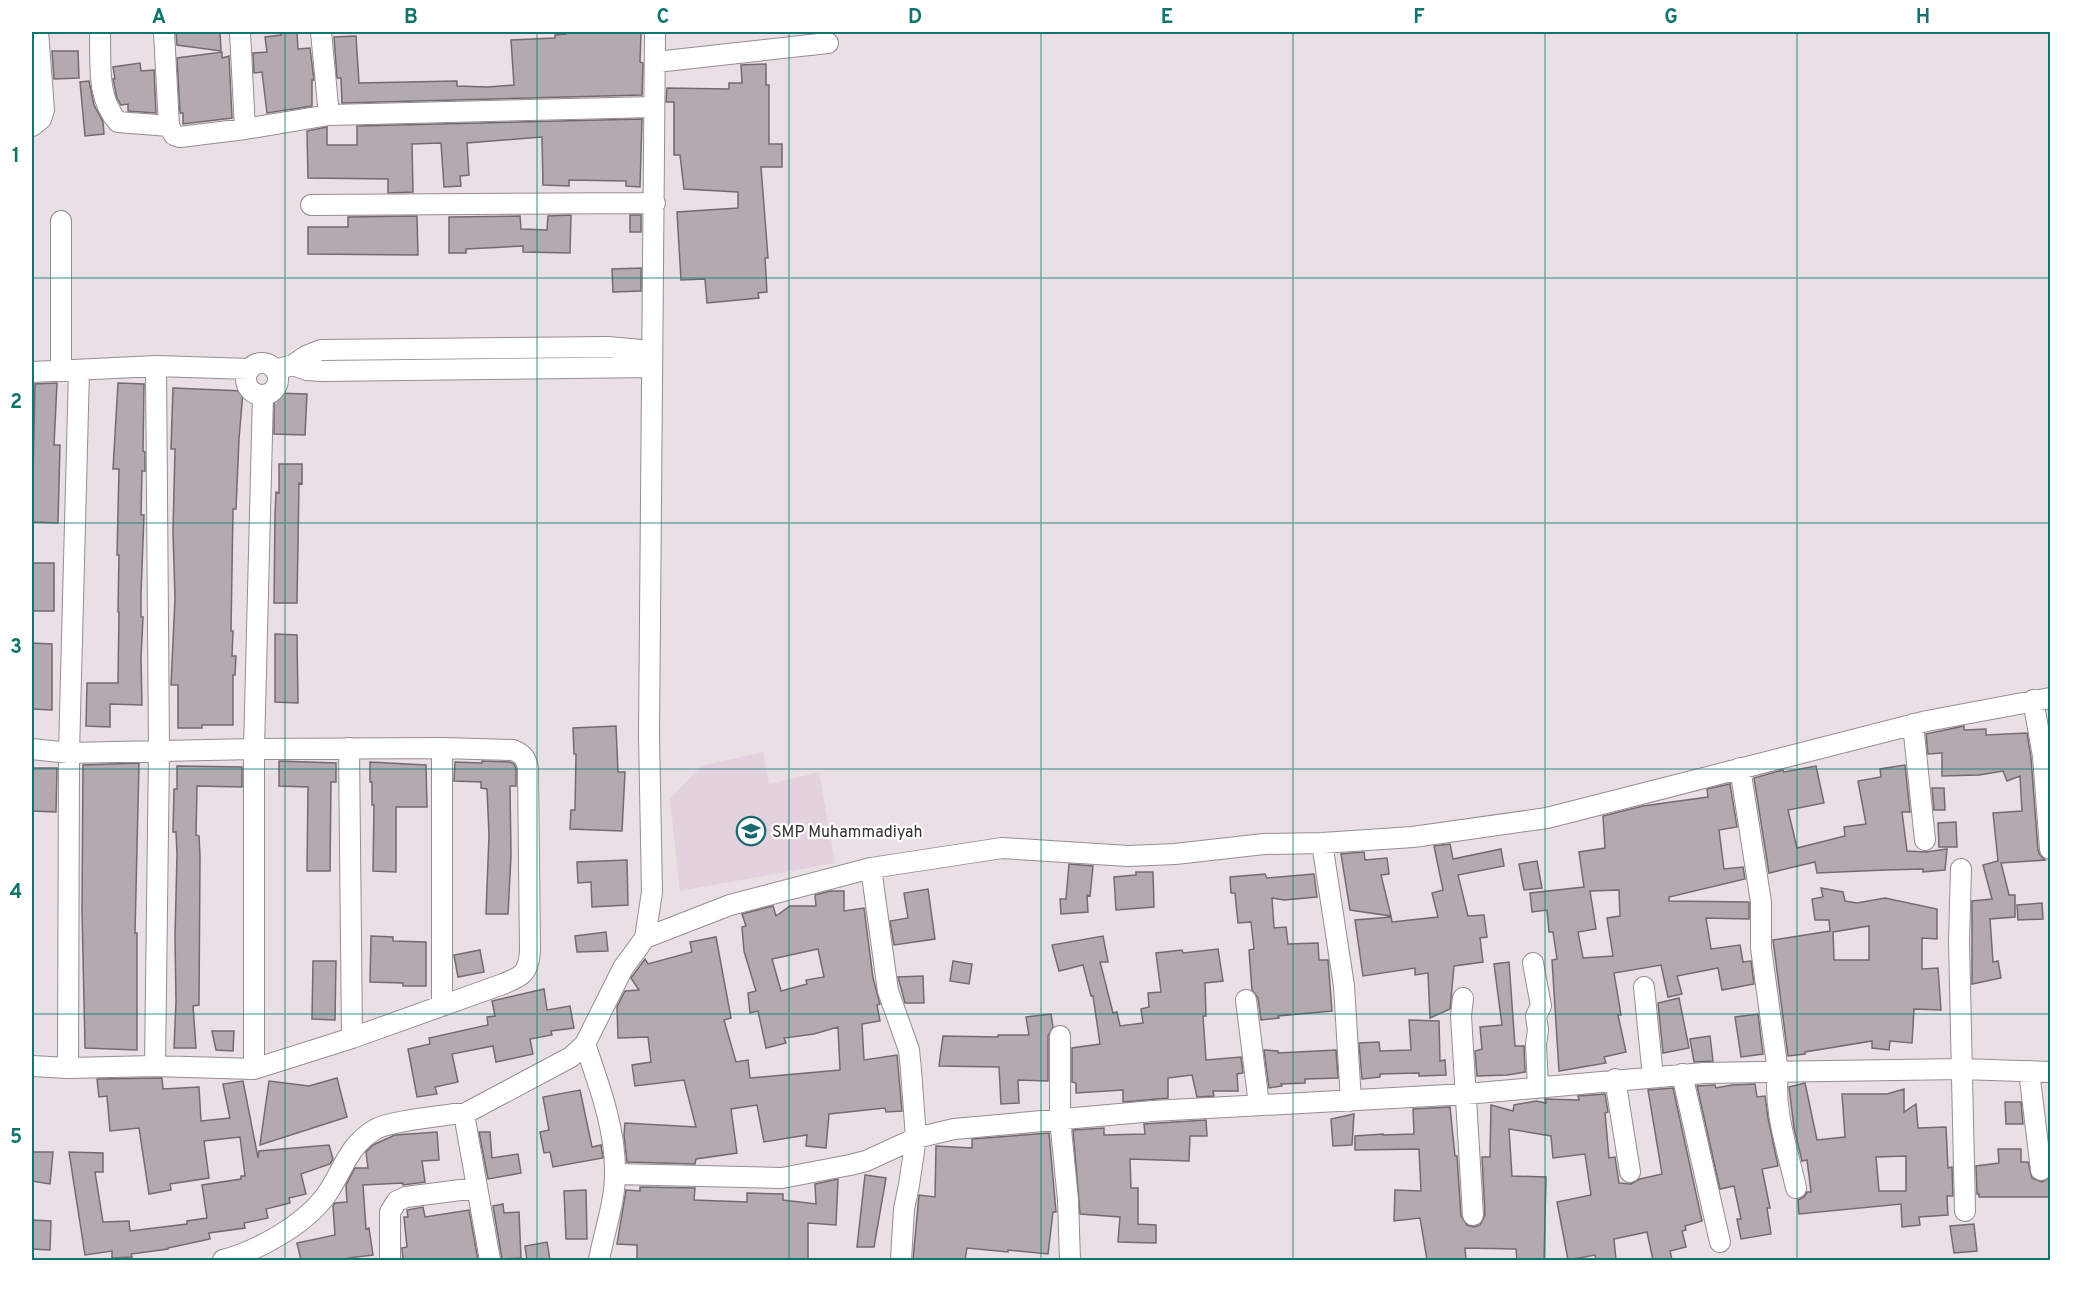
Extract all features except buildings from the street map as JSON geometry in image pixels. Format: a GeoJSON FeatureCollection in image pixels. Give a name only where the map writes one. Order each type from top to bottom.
{"type":"FeatureCollection","features":[{"type":"Feature","properties":{"kind":"street"},"geometry":{"type":"LineString","coordinates":[[32,126],[41,119],[44,110],[38,32]]}},
{"type":"Feature","properties":{"kind":"street"},"geometry":{"type":"LineString","coordinates":[[100,32],[102,93],[110,114],[118,122],[169,126]]}},
{"type":"Feature","properties":{"kind":"street"},"geometry":{"type":"LineString","coordinates":[[164,32],[169,126],[174,135],[180,137],[328,115],[654,107]]}},
{"type":"Feature","properties":{"kind":"street"},"geometry":{"type":"LineString","coordinates":[[240,32],[245,129]]}},
{"type":"Feature","properties":{"kind":"street"},"geometry":{"type":"LineString","coordinates":[[321,32],[328,115]]}},
{"type":"Feature","properties":{"kind":"street"},"geometry":{"type":"LineString","coordinates":[[231,1259],[245,1254],[304,1218],[324,1197],[353,1147],[377,1128],[453,1113],[464,1114],[571,1057],[585,1044],[623,968],[645,938],[652,892],[649,735],[655,32]]}},
{"type":"Feature","properties":{"kind":"street"},"geometry":{"type":"LineString","coordinates":[[656,62],[828,43]]}},
{"type":"Feature","properties":{"kind":"street"},"geometry":{"type":"LineString","coordinates":[[311,205],[655,203]]}},
{"type":"Feature","properties":{"kind":"street"},"geometry":{"type":"LineString","coordinates":[[61,221],[70,371],[68,1068]]}},
{"type":"Feature","properties":{"kind":"street"},"geometry":{"type":"LineString","coordinates":[[250,369],[247,374],[248,386],[257,394],[263,395],[274,390],[284,368],[321,350],[608,347],[652,359]]}},
{"type":"Feature","properties":{"kind":"street"},"geometry":{"type":"LineString","coordinates":[[32,372],[156,366],[250,369],[261,363],[284,368]]}},
{"type":"Feature","properties":{"kind":"street"},"geometry":{"type":"LineString","coordinates":[[155,1066],[159,751],[156,366]]}},
{"type":"Feature","properties":{"kind":"street"},"geometry":{"type":"LineString","coordinates":[[254,1069],[254,749],[263,395]]}},
{"type":"Feature","properties":{"kind":"street"},"geometry":{"type":"LineString","coordinates":[[645,938],[730,905],[871,868],[1002,848],[1128,856],[1175,854],[1264,844],[1413,837],[1547,818],[1913,724],[2042,699],[2043,756],[2050,849]]}},
{"type":"Feature","properties":{"kind":"street"},"geometry":{"type":"LineString","coordinates":[[1913,724],[1925,840]]}},
{"type":"Feature","properties":{"kind":"street"},"geometry":{"type":"LineString","coordinates":[[349,748],[352,1038]]}},
{"type":"Feature","properties":{"kind":"street"},"geometry":{"type":"LineString","coordinates":[[32,749],[69,753],[442,748],[513,750],[522,753],[526,760],[530,952],[528,966],[515,980],[352,1038],[254,1069],[32,1066]]}},
{"type":"Feature","properties":{"kind":"street"},"geometry":{"type":"LineString","coordinates":[[442,748],[442,1006]]}},
{"type":"Feature","properties":{"kind":"street"},"geometry":{"type":"LineString","coordinates":[[1740,768],[1761,902],[1761,948],[1778,1072],[1776,1084],[1796,1188]]}},
{"type":"Feature","properties":{"kind":"street"},"geometry":{"type":"LineString","coordinates":[[1322,843],[1344,986],[1351,1101]]}},
{"type":"Feature","properties":{"kind":"street"},"geometry":{"type":"LineString","coordinates":[[871,868],[888,991],[909,1050],[916,1138],[904,1209],[901,1260]]}},
{"type":"Feature","properties":{"kind":"street"},"geometry":{"type":"LineString","coordinates":[[1961,869],[1959,941],[1965,1211]]}},
{"type":"Feature","properties":{"kind":"street"},"geometry":{"type":"LineString","coordinates":[[1533,963],[1541,1006],[1536,1016],[1538,1088]]}},
{"type":"Feature","properties":{"kind":"street"},"geometry":{"type":"LineString","coordinates":[[1644,987],[1653,1077]]}},
{"type":"Feature","properties":{"kind":"street"},"geometry":{"type":"LineString","coordinates":[[1463,998],[1461,1016],[1473,1215]]}},
{"type":"Feature","properties":{"kind":"street"},"geometry":{"type":"LineString","coordinates":[[1246,1000],[1259,1105]]}},
{"type":"Feature","properties":{"kind":"street"},"geometry":{"type":"LineString","coordinates":[[1060,1036],[1060,1119],[1068,1200],[1070,1260]]}},
{"type":"Feature","properties":{"kind":"street"},"geometry":{"type":"LineString","coordinates":[[585,1044],[609,1127],[615,1174],[612,1205],[599,1260]]}},
{"type":"Feature","properties":{"kind":"street"},"geometry":{"type":"LineString","coordinates":[[615,1174],[782,1178],[858,1163],[916,1138],[954,1129],[1153,1111],[1466,1094],[1704,1072],[1963,1069],[2050,1072]]}},
{"type":"Feature","properties":{"kind":"street"},"geometry":{"type":"LineString","coordinates":[[2029,1071],[2041,1170]]}},
{"type":"Feature","properties":{"kind":"street"},"geometry":{"type":"LineString","coordinates":[[1682,1074],[1720,1242]]}},
{"type":"Feature","properties":{"kind":"street"},"geometry":{"type":"LineString","coordinates":[[1615,1079],[1630,1173]]}},
{"type":"Feature","properties":{"kind":"street"},"geometry":{"type":"LineString","coordinates":[[464,1114],[490,1260]]}},
{"type":"Feature","properties":{"kind":"street"},"geometry":{"type":"LineString","coordinates":[[390,1260],[390,1212],[397,1201],[406,1197],[476,1188]]}},
{"type":"Feature","properties":{"kind":"shaded area","name":"SMP Muhammadiyah"},"geometry":{"type":"Polygon","coordinates":[[[763,752],[769,784],[819,772],[835,863],[680,891],[670,799],[701,766],[763,752]]]}},
{"type":"Feature","properties":{"kind":"place","name":"SMP Muhammadiyah"},"geometry":{"type":"Point","coordinates":[751,831]}}]}
